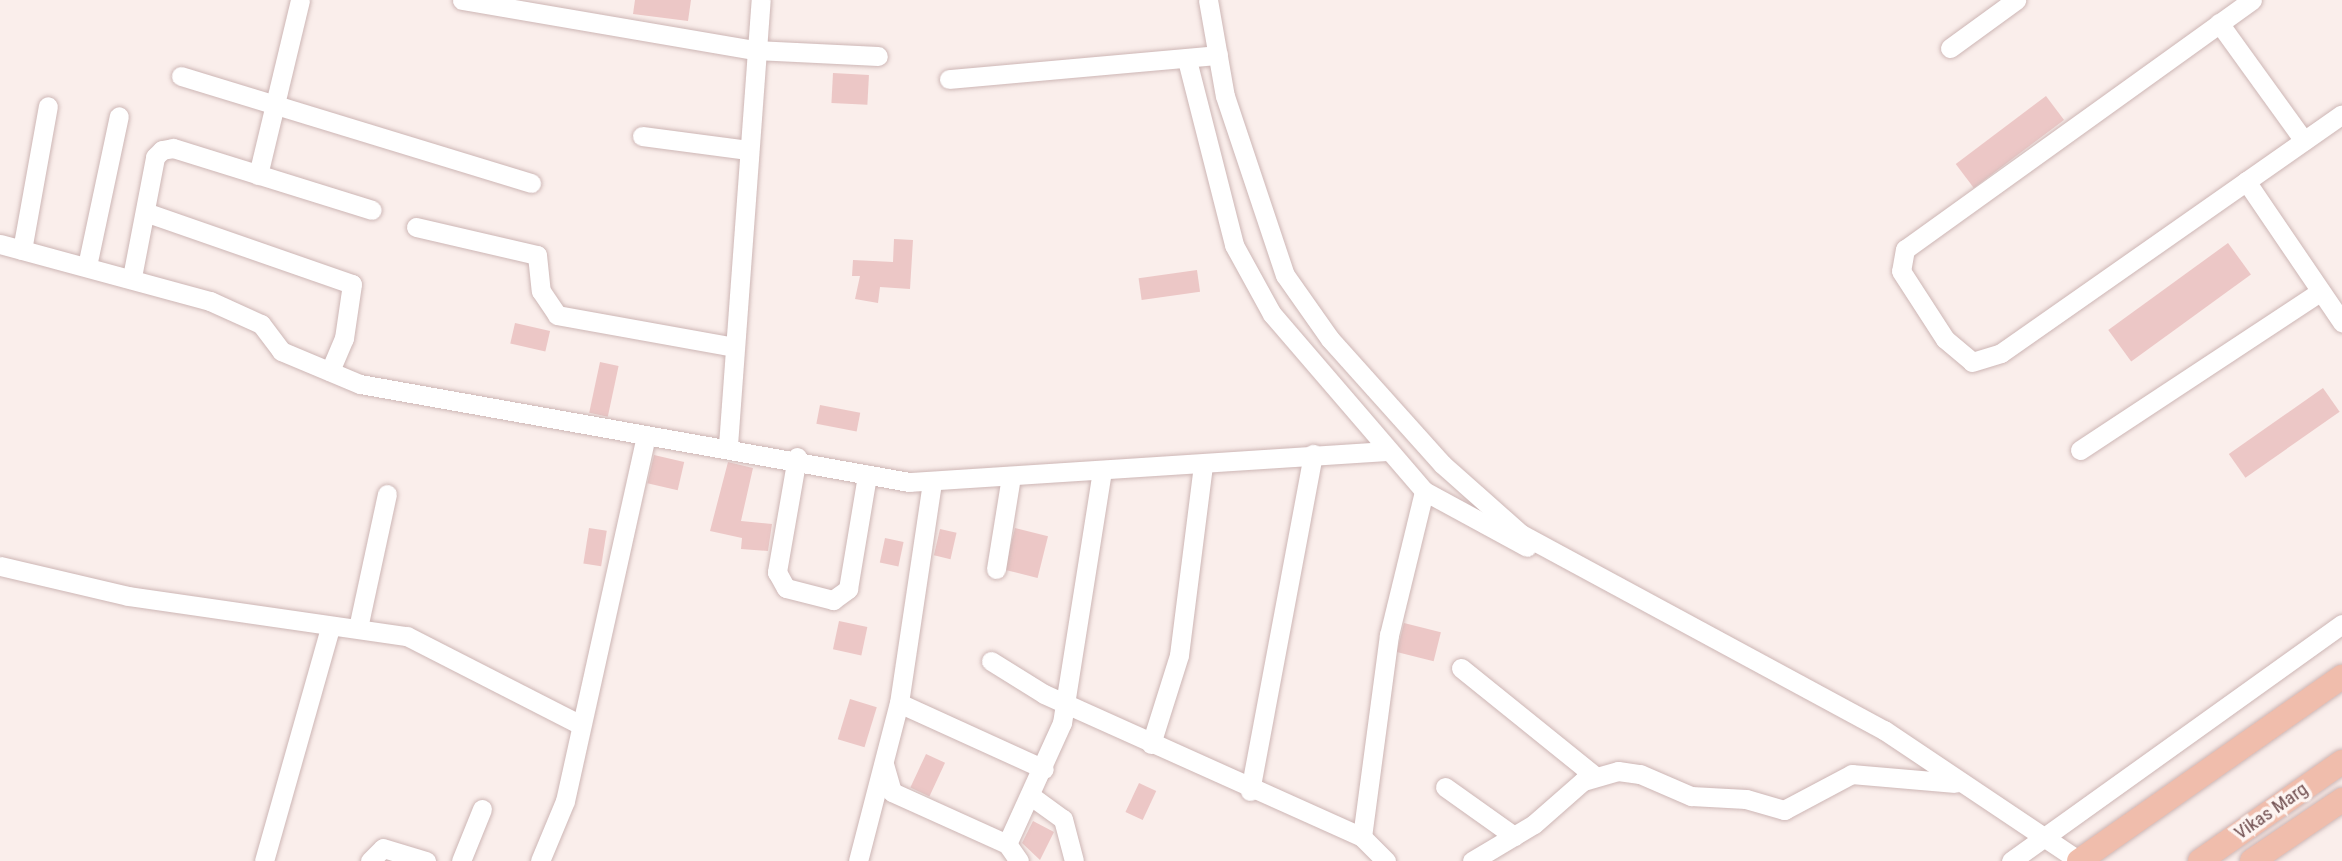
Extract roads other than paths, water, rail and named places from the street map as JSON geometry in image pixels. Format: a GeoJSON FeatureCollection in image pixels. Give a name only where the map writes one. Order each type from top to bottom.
{"type":"FeatureCollection","features":[{"type":"Feature","properties":{"kind":"main road"},"geometry":{"type":"LineString","coordinates":[[2079,861],[2342,677]]}},
{"type":"Feature","properties":{"kind":"main road","name":"Vikas Marg"},"geometry":{"type":"LineString","coordinates":[[2200,861],[2342,762]]}},
{"type":"Feature","properties":{"kind":"main road"},"geometry":{"type":"LineString","coordinates":[[2252,861],[2342,800]]}},
{"type":"Feature","properties":{"kind":"street"},"geometry":{"type":"LineString","coordinates":[[258,175],[300,0]]}},
{"type":"Feature","properties":{"kind":"street"},"geometry":{"type":"LineString","coordinates":[[462,0],[755,50],[878,56]]}},
{"type":"Feature","properties":{"kind":"street"},"geometry":{"type":"LineString","coordinates":[[728,445],[755,50],[761,0]]}},
{"type":"Feature","properties":{"kind":"street"},"geometry":{"type":"LineString","coordinates":[[1208,0],[1218,55],[1268,233],[1307,309],[1442,464],[1502,520],[1599,578],[1884,730],[2079,861]]}},
{"type":"Feature","properties":{"kind":"street"},"geometry":{"type":"LineString","coordinates":[[1950,48],[2016,0]]}},
{"type":"Feature","properties":{"kind":"street"},"geometry":{"type":"LineString","coordinates":[[2252,0],[1915,238],[1899,266],[1959,357],[1986,360],[2342,114]]}},
{"type":"Feature","properties":{"kind":"street"},"geometry":{"type":"LineString","coordinates":[[2219,23],[2304,141]]}},
{"type":"Feature","properties":{"kind":"street"},"geometry":{"type":"LineString","coordinates":[[949,79],[1187,60],[1218,55]]}},
{"type":"Feature","properties":{"kind":"street"},"geometry":{"type":"LineString","coordinates":[[1187,60],[1202,136],[1250,280],[1385,451],[1424,491],[1486,530],[1599,578]]}},
{"type":"Feature","properties":{"kind":"street"},"geometry":{"type":"LineString","coordinates":[[181,76],[276,101],[531,183]]}},
{"type":"Feature","properties":{"kind":"street"},"geometry":{"type":"LineString","coordinates":[[22,250],[48,106]]}},
{"type":"Feature","properties":{"kind":"street"},"geometry":{"type":"LineString","coordinates":[[87,266],[119,116]]}},
{"type":"Feature","properties":{"kind":"street"},"geometry":{"type":"LineString","coordinates":[[642,136],[748,150]]}},
{"type":"Feature","properties":{"kind":"street"},"geometry":{"type":"LineString","coordinates":[[132,277],[145,212],[162,150],[173,148],[372,211]]}},
{"type":"Feature","properties":{"kind":"street"},"geometry":{"type":"LineString","coordinates":[[2246,181],[2342,322]]}},
{"type":"Feature","properties":{"kind":"street"},"geometry":{"type":"LineString","coordinates":[[145,212],[352,284],[344,338],[330,371]]}},
{"type":"Feature","properties":{"kind":"street"},"geometry":{"type":"LineString","coordinates":[[416,227],[537,255],[541,291],[557,315],[734,347]]}},
{"type":"Feature","properties":{"kind":"street"},"geometry":{"type":"LineString","coordinates":[[0,244],[132,277],[234,311],[261,324],[275,348],[360,384],[645,439],[728,445],[797,457],[867,475],[932,483],[1011,475],[1203,466],[1312,454],[1385,451]]}},
{"type":"Feature","properties":{"kind":"street"},"geometry":{"type":"LineString","coordinates":[[2080,450],[2320,292]]}},
{"type":"Feature","properties":{"kind":"street"},"geometry":{"type":"LineString","coordinates":[[540,861],[565,801],[579,724],[645,439]]}},
{"type":"Feature","properties":{"kind":"street"},"geometry":{"type":"LineString","coordinates":[[1250,791],[1312,454]]}},
{"type":"Feature","properties":{"kind":"street"},"geometry":{"type":"LineString","coordinates":[[797,457],[777,572],[786,588],[833,600],[848,589],[867,475]]}},
{"type":"Feature","properties":{"kind":"street"},"geometry":{"type":"LineString","coordinates":[[1151,744],[1179,655],[1203,466]]}},
{"type":"Feature","properties":{"kind":"street"},"geometry":{"type":"LineString","coordinates":[[1007,844],[1044,769],[1066,703],[1102,471]]}},
{"type":"Feature","properties":{"kind":"street"},"geometry":{"type":"LineString","coordinates":[[996,569],[1011,475]]}},
{"type":"Feature","properties":{"kind":"street"},"geometry":{"type":"LineString","coordinates":[[858,861],[899,703],[932,483]]}},
{"type":"Feature","properties":{"kind":"street"},"geometry":{"type":"LineString","coordinates":[[1362,836],[1390,635],[1424,491]]}},
{"type":"Feature","properties":{"kind":"street"},"geometry":{"type":"LineString","coordinates":[[358,628],[387,494]]}},
{"type":"Feature","properties":{"kind":"street"},"geometry":{"type":"LineString","coordinates":[[0,566],[128,596],[407,636],[579,724]]}},
{"type":"Feature","properties":{"kind":"street"},"geometry":{"type":"LineString","coordinates":[[2011,861],[2047,841],[2342,624]]}},
{"type":"Feature","properties":{"kind":"street"},"geometry":{"type":"LineString","coordinates":[[264,861],[296,732],[330,627]]}},
{"type":"Feature","properties":{"kind":"street"},"geometry":{"type":"LineString","coordinates":[[991,661],[1066,703],[1250,791],[1362,836],[1386,861]]}},
{"type":"Feature","properties":{"kind":"street"},"geometry":{"type":"LineString","coordinates":[[1461,668],[1595,776]]}},
{"type":"Feature","properties":{"kind":"street"},"geometry":{"type":"LineString","coordinates":[[899,703],[1044,769]]}},
{"type":"Feature","properties":{"kind":"street"},"geometry":{"type":"LineString","coordinates":[[884,764],[892,792],[1007,844],[1019,861]]}},
{"type":"Feature","properties":{"kind":"street"},"geometry":{"type":"LineString","coordinates":[[1472,861],[1514,836],[1595,776],[1628,770],[1691,796],[1745,799],[1784,810],[1852,774],[1963,785]]}},
{"type":"Feature","properties":{"kind":"street"},"geometry":{"type":"LineString","coordinates":[[1445,787],[1514,836]]}},
{"type":"Feature","properties":{"kind":"street"},"geometry":{"type":"LineString","coordinates":[[1031,796],[1063,819],[1074,861]]}},
{"type":"Feature","properties":{"kind":"street"},"geometry":{"type":"LineString","coordinates":[[461,861],[482,809]]}},
{"type":"Feature","properties":{"kind":"street"},"geometry":{"type":"LineString","coordinates":[[370,861],[383,848],[426,861]]}}]}
